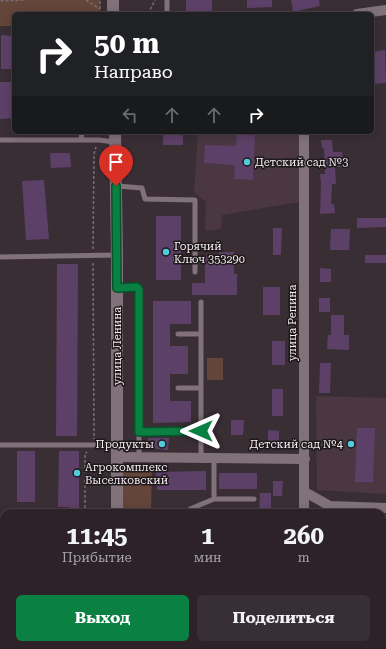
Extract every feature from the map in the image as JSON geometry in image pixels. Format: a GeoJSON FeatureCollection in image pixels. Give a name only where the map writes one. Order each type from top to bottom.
{"type":"FeatureCollection","features":[{"type":"Feature","properties":{"kind":"street"},"geometry":{"type":"LineString","coordinates":[[113,0],[113,12]]}},
{"type":"Feature","properties":{"kind":"street"},"geometry":{"type":"LineString","coordinates":[[372,12],[386,10]]}},
{"type":"Feature","properties":{"kind":"street","name":"улица Репина"},"geometry":{"type":"LineString","coordinates":[[304,134],[304,509]]}},
{"type":"Feature","properties":{"kind":"street","name":"улица Ленина"},"geometry":{"type":"LineString","coordinates":[[115,137],[117,255],[117,509]]}},
{"type":"Feature","properties":{"kind":"street"},"geometry":{"type":"LineString","coordinates":[[117,457],[304,459]]}},
{"type":"Feature","properties":{"kind":"street"},"geometry":{"type":"LineString","coordinates":[[305,492],[330,506],[386,508]]}},
{"type":"Feature","properties":{"kind":"lane"},"geometry":{"type":"LineString","coordinates":[[167,0],[167,12]]}},
{"type":"Feature","properties":{"kind":"lane"},"geometry":{"type":"LineString","coordinates":[[81,140],[82,134]]}},
{"type":"Feature","properties":{"kind":"lane"},"geometry":{"type":"LineString","coordinates":[[0,140],[99,140],[115,137]]}},
{"type":"Feature","properties":{"kind":"lane"},"geometry":{"type":"LineString","coordinates":[[116,186],[142,188],[145,198],[195,200],[195,272]]}},
{"type":"Feature","properties":{"kind":"lane"},"geometry":{"type":"LineString","coordinates":[[0,257],[117,255]]}},
{"type":"Feature","properties":{"kind":"lane"},"geometry":{"type":"LineString","coordinates":[[117,288],[137,287],[139,290],[139,458]]}},
{"type":"Feature","properties":{"kind":"lane"},"geometry":{"type":"LineString","coordinates":[[201,302],[201,459]]}},
{"type":"Feature","properties":{"kind":"lane"},"geometry":{"type":"LineString","coordinates":[[178,334],[201,334]]}},
{"type":"Feature","properties":{"kind":"lane"},"geometry":{"type":"LineString","coordinates":[[178,388],[201,388]]}},
{"type":"Feature","properties":{"kind":"lane"},"geometry":{"type":"LineString","coordinates":[[139,432],[201,431]]}},
{"type":"Feature","properties":{"kind":"lane"},"geometry":{"type":"LineString","coordinates":[[0,445],[117,445]]}},
{"type":"Feature","properties":{"kind":"lane"},"geometry":{"type":"LineString","coordinates":[[214,459],[214,499]]}},
{"type":"Feature","properties":{"kind":"lane"},"geometry":{"type":"LineString","coordinates":[[190,509],[214,499],[254,499]]}},
{"type":"Feature","properties":{"kind":"path"},"geometry":{"type":"LineString","coordinates":[[1,0],[26,0]]}},
{"type":"Feature","properties":{"kind":"path"},"geometry":{"type":"LineString","coordinates":[[86,0],[100,9]]}},
{"type":"Feature","properties":{"kind":"path"},"geometry":{"type":"LineString","coordinates":[[100,0],[100,9]]}},
{"type":"Feature","properties":{"kind":"path"},"geometry":{"type":"LineString","coordinates":[[149,12],[155,0]]}},
{"type":"Feature","properties":{"kind":"path"},"geometry":{"type":"LineString","coordinates":[[85,509],[85,454],[94,445],[94,154],[99,140]]}},
{"type":"Feature","properties":{"kind":"shaded area"},"geometry":{"type":"Polygon","coordinates":[[[0,0],[100,0],[100,12],[12,12],[12,26],[0,26],[0,0]]]}},
{"type":"Feature","properties":{"kind":"shaded area","name":"Детский сад №3"},"geometry":{"type":"Polygon","coordinates":[[[198,134],[299,134],[299,202],[222,215],[221,229],[205,231],[206,202],[194,192],[198,134]]]}},
{"type":"Feature","properties":{"kind":"shaded area"},"geometry":{"type":"Polygon","coordinates":[[[207,358],[223,358],[223,380],[207,380],[207,358]]]}},
{"type":"Feature","properties":{"kind":"shaded area","name":"Детский сад №4"},"geometry":{"type":"Polygon","coordinates":[[[316,396],[386,398],[386,494],[317,490],[316,396]]]}},
{"type":"Feature","properties":{"kind":"shaded area"},"geometry":{"type":"Polygon","coordinates":[[[152,465],[151,509],[123,509],[123,466],[152,465]]]}},
{"type":"Feature","properties":{"kind":"building"},"geometry":{"type":"Polygon","coordinates":[[[186,0],[212,0],[212,12],[186,12],[186,0]]]}},
{"type":"Feature","properties":{"kind":"building"},"geometry":{"type":"Polygon","coordinates":[[[247,0],[272,0],[272,7],[247,8],[247,0]]]}},
{"type":"Feature","properties":{"kind":"building"},"geometry":{"type":"Polygon","coordinates":[[[291,0],[319,0],[320,6],[293,12],[291,0]]]}},
{"type":"Feature","properties":{"kind":"building"},"geometry":{"type":"Polygon","coordinates":[[[1,35],[12,36],[12,69],[1,69],[1,35]]]}},
{"type":"Feature","properties":{"kind":"building"},"geometry":{"type":"Polygon","coordinates":[[[385,50],[386,83],[374,84],[374,52],[385,50]]]}},
{"type":"Feature","properties":{"kind":"building"},"geometry":{"type":"Polygon","coordinates":[[[0,82],[12,82],[12,118],[0,119],[0,82]]]}},
{"type":"Feature","properties":{"kind":"building"},"geometry":{"type":"Polygon","coordinates":[[[163,134],[183,134],[183,145],[163,145],[163,134]]]}},
{"type":"Feature","properties":{"kind":"building"},"geometry":{"type":"Polygon","coordinates":[[[237,134],[255,134],[253,180],[234,179],[235,165],[204,163],[205,145],[236,146],[237,134]]]}},
{"type":"Feature","properties":{"kind":"building"},"geometry":{"type":"Polygon","coordinates":[[[321,140],[332,140],[333,152],[342,152],[343,167],[335,167],[336,184],[332,184],[331,204],[334,204],[335,213],[320,214],[320,174],[325,174],[324,148],[322,148],[321,140]]]}},
{"type":"Feature","properties":{"kind":"building"},"geometry":{"type":"Polygon","coordinates":[[[50,153],[70,153],[71,167],[51,168],[50,153]]]}},
{"type":"Feature","properties":{"kind":"building"},"geometry":{"type":"Polygon","coordinates":[[[44,180],[49,239],[26,240],[22,181],[44,180]]]}},
{"type":"Feature","properties":{"kind":"building"},"geometry":{"type":"Polygon","coordinates":[[[156,216],[181,216],[181,280],[156,280],[156,216]]]}},
{"type":"Feature","properties":{"kind":"building"},"geometry":{"type":"Polygon","coordinates":[[[357,218],[386,218],[386,227],[357,228],[357,218]]]}},
{"type":"Feature","properties":{"kind":"building"},"geometry":{"type":"Polygon","coordinates":[[[273,228],[282,228],[281,255],[273,255],[273,228]]]}},
{"type":"Feature","properties":{"kind":"building"},"geometry":{"type":"Polygon","coordinates":[[[331,229],[350,229],[349,250],[330,250],[331,229]]]}},
{"type":"Feature","properties":{"kind":"building"},"geometry":{"type":"Polygon","coordinates":[[[219,252],[234,252],[234,274],[237,274],[237,295],[192,295],[192,283],[205,283],[205,256],[219,256],[219,252]]]}},
{"type":"Feature","properties":{"kind":"building"},"geometry":{"type":"Polygon","coordinates":[[[365,255],[386,255],[386,263],[365,263],[365,255]]]}},
{"type":"Feature","properties":{"kind":"building"},"geometry":{"type":"Polygon","coordinates":[[[57,264],[78,264],[77,436],[56,436],[57,264]]]}},
{"type":"Feature","properties":{"kind":"building"},"geometry":{"type":"Polygon","coordinates":[[[320,268],[331,269],[331,282],[320,282],[320,268]]]}},
{"type":"Feature","properties":{"kind":"building"},"geometry":{"type":"Polygon","coordinates":[[[263,287],[280,287],[280,315],[263,315],[263,287]]]}},
{"type":"Feature","properties":{"kind":"building"},"geometry":{"type":"Polygon","coordinates":[[[319,298],[330,298],[330,312],[319,312],[319,298]]]}},
{"type":"Feature","properties":{"kind":"building"},"geometry":{"type":"Polygon","coordinates":[[[153,301],[191,301],[191,324],[170,324],[170,346],[188,346],[188,374],[170,374],[170,401],[191,401],[191,422],[153,423],[153,301]]]}},
{"type":"Feature","properties":{"kind":"building"},"geometry":{"type":"Polygon","coordinates":[[[331,315],[344,315],[344,335],[349,335],[349,350],[327,349],[328,335],[331,335],[331,315]]]}},
{"type":"Feature","properties":{"kind":"building"},"geometry":{"type":"Polygon","coordinates":[[[272,341],[285,341],[285,365],[272,365],[272,341]]]}},
{"type":"Feature","properties":{"kind":"building"},"geometry":{"type":"Polygon","coordinates":[[[320,363],[331,363],[330,393],[319,393],[320,363]]]}},
{"type":"Feature","properties":{"kind":"building"},"geometry":{"type":"Polygon","coordinates":[[[272,389],[283,389],[283,416],[272,416],[272,389]]]}},
{"type":"Feature","properties":{"kind":"building"},"geometry":{"type":"Polygon","coordinates":[[[231,420],[244,420],[243,435],[231,435],[231,420]]]}},
{"type":"Feature","properties":{"kind":"building"},"geometry":{"type":"Polygon","coordinates":[[[357,428],[375,428],[373,482],[355,482],[357,428]]]}},
{"type":"Feature","properties":{"kind":"building"},"geometry":{"type":"Polygon","coordinates":[[[268,430],[279,431],[279,444],[268,444],[268,430]]]}},
{"type":"Feature","properties":{"kind":"building"},"geometry":{"type":"Polygon","coordinates":[[[148,438],[169,438],[168,450],[147,448],[148,438]]]}},
{"type":"Feature","properties":{"kind":"building"},"geometry":{"type":"Polygon","coordinates":[[[17,451],[35,451],[35,502],[17,502],[17,451]]]}},
{"type":"Feature","properties":{"kind":"building"},"geometry":{"type":"Polygon","coordinates":[[[59,451],[79,451],[79,509],[58,507],[59,451]]]}},
{"type":"Feature","properties":{"kind":"building"},"geometry":{"type":"Polygon","coordinates":[[[206,471],[206,490],[157,490],[156,472],[206,471]]]}},
{"type":"Feature","properties":{"kind":"building"},"geometry":{"type":"Polygon","coordinates":[[[219,473],[257,473],[257,489],[219,489],[219,473]]]}},
{"type":"Feature","properties":{"kind":"building"},"geometry":{"type":"Polygon","coordinates":[[[273,481],[283,481],[282,496],[273,496],[273,481]]]}},
{"type":"Feature","properties":{"kind":"building"},"geometry":{"type":"Polygon","coordinates":[[[260,493],[271,493],[271,509],[259,509],[260,493]]]}},
{"type":"Feature","properties":{"kind":"place","name":"Детский сад №3"},"geometry":{"type":"Point","coordinates":[247,162]}},
{"type":"Feature","properties":{"kind":"place","name":"Горячий Ключ 353290"},"geometry":{"type":"Point","coordinates":[166,252]}},
{"type":"Feature","properties":{"kind":"place","name":"Продукты"},"geometry":{"type":"Point","coordinates":[162,444]}},
{"type":"Feature","properties":{"kind":"place","name":"Детский сад №4"},"geometry":{"type":"Point","coordinates":[351,444]}},
{"type":"Feature","properties":{"kind":"place","name":"Агрокомплекс Выселковский"},"geometry":{"type":"Point","coordinates":[77,473]}},
{"type":"Feature","properties":{"kind":"route"},"geometry":{"type":"LineString","coordinates":[[116,186],[117,288],[137,287],[139,290],[139,432],[201,431]]}}]}
